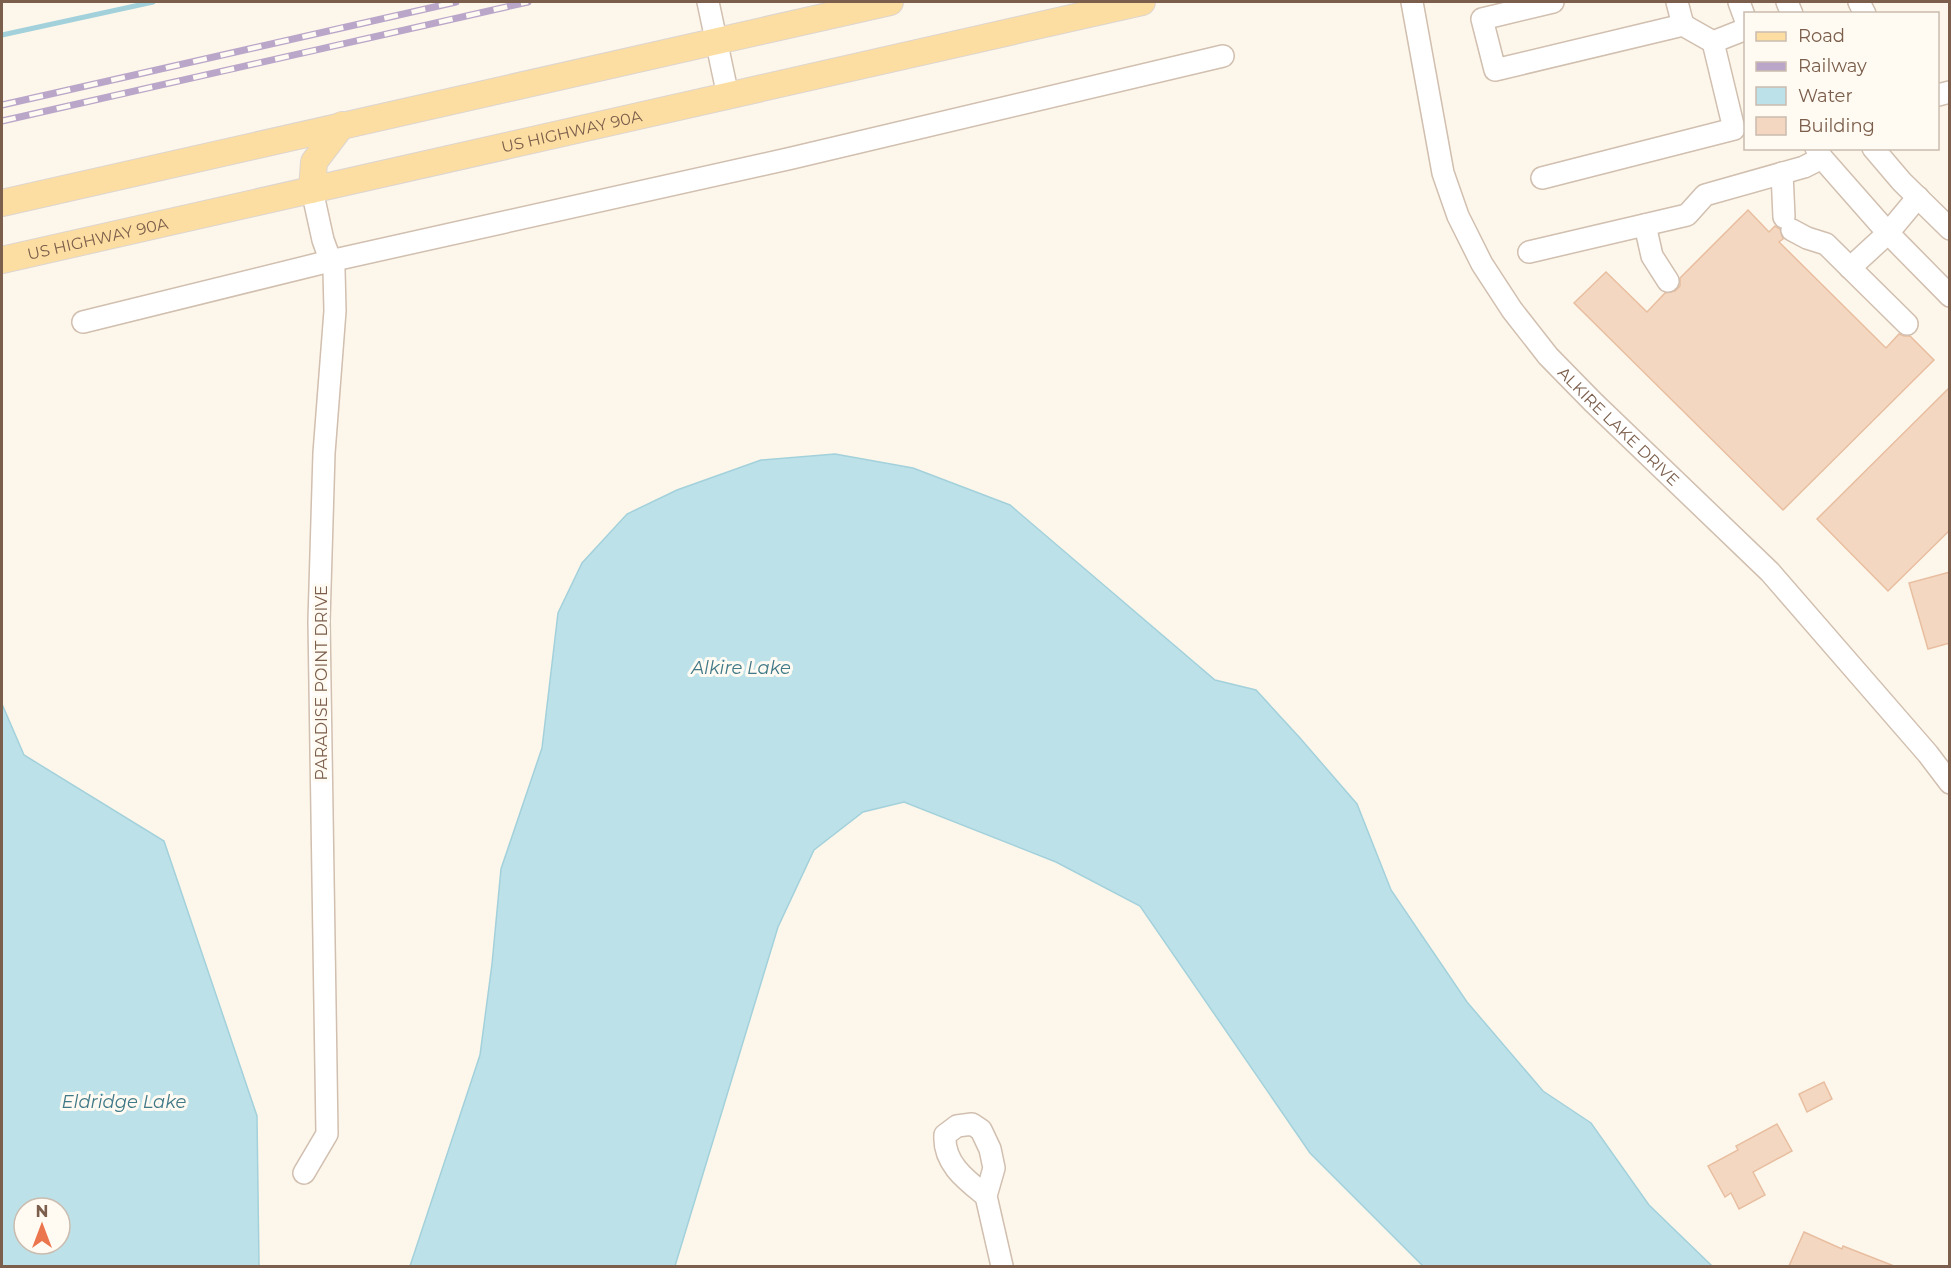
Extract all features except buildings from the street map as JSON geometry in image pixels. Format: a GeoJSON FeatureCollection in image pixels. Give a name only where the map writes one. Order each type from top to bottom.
{"type":"FeatureCollection","features":[{"type":"Feature","properties":{"kind":"main road"},"geometry":{"type":"LineString","coordinates":[[2,203],[890,2]]}},
{"type":"Feature","properties":{"kind":"main road","name":"US HIGHWAY 90A"},"geometry":{"type":"LineString","coordinates":[[2,260],[1142,2]]}},
{"type":"Feature","properties":{"kind":"main road"},"geometry":{"type":"LineString","coordinates":[[312,190],[314,162],[342,125]]}},
{"type":"Feature","properties":{"kind":"street"},"geometry":{"type":"LineString","coordinates":[[708,2],[728,96]]}},
{"type":"Feature","properties":{"kind":"street","name":"ALKIRE LAKE DRIVE"},"geometry":{"type":"LineString","coordinates":[[1412,2],[1443,173],[1458,216],[1482,264],[1512,310],[1548,356],[1593,402],[1770,572],[1921,746],[1950,783]]}},
{"type":"Feature","properties":{"kind":"street"},"geometry":{"type":"LineString","coordinates":[[1542,178],[1734,129],[1713,42],[1683,25],[1495,70],[1482,19],[1553,2]]}},
{"type":"Feature","properties":{"kind":"street"},"geometry":{"type":"LineString","coordinates":[[1677,2],[1683,25]]}},
{"type":"Feature","properties":{"kind":"street"},"geometry":{"type":"LineString","coordinates":[[1713,42],[1744,29]]}},
{"type":"Feature","properties":{"kind":"street"},"geometry":{"type":"LineString","coordinates":[[83,322],[330,261],[792,158],[1223,56]]}},
{"type":"Feature","properties":{"kind":"street"},"geometry":{"type":"LineString","coordinates":[[1875,150],[1950,229]]}},
{"type":"Feature","properties":{"kind":"street"},"geometry":{"type":"LineString","coordinates":[[1529,252],[1687,215],[1705,195],[1804,167],[1819,153],[1888,233],[1950,296]]}},
{"type":"Feature","properties":{"kind":"street"},"geometry":{"type":"LineString","coordinates":[[1782,173],[1788,223],[1807,238],[1826,244],[1907,324]]}},
{"type":"Feature","properties":{"kind":"street","name":"PARADISE POINT DRIVE"},"geometry":{"type":"LineString","coordinates":[[304,1173],[327,1134],[319,621],[324,453],[335,311],[334,270],[323,240],[312,190]]}},
{"type":"Feature","properties":{"kind":"street"},"geometry":{"type":"LineString","coordinates":[[1850,268],[1888,233],[1918,197]]}},
{"type":"Feature","properties":{"kind":"street"},"geometry":{"type":"LineString","coordinates":[[1645,225],[1652,256],[1668,281]]}},
{"type":"Feature","properties":{"kind":"street"},"geometry":{"type":"LineString","coordinates":[[986,1196],[1002,1266]]}},
{"type":"Feature","properties":{"kind":"water","name":"Alkire Lake"},"geometry":{"type":"Polygon","coordinates":[[[835,454],[913,468],[1010,505],[1215,680],[1256,690],[1357,804],[1391,890],[1467,1002],[1543,1091],[1591,1123],[1649,1205],[1712,1266],[1423,1266],[1310,1153],[1140,906],[1056,862],[904,802],[863,812],[814,850],[778,927],[675,1266],[410,1266],[480,1055],[501,869],[542,748],[558,613],[582,563],[627,514],[677,490],[761,460],[835,454]]]}},
{"type":"Feature","properties":{"kind":"water","name":"Eldridge Lake"},"geometry":{"type":"Polygon","coordinates":[[[2,704],[24,755],[164,841],[257,1116],[259,1266],[2,1266],[2,704]]]}},
{"type":"Feature","properties":{"kind":"waterway"},"geometry":{"type":"LineString","coordinates":[[2,35],[153,2]]}},
{"type":"Feature","properties":{"kind":"railway"},"geometry":{"type":"LineString","coordinates":[[2,105],[456,2]]}},
{"type":"Feature","properties":{"kind":"railway"},"geometry":{"type":"LineString","coordinates":[[2,121],[528,2]]}}]}
